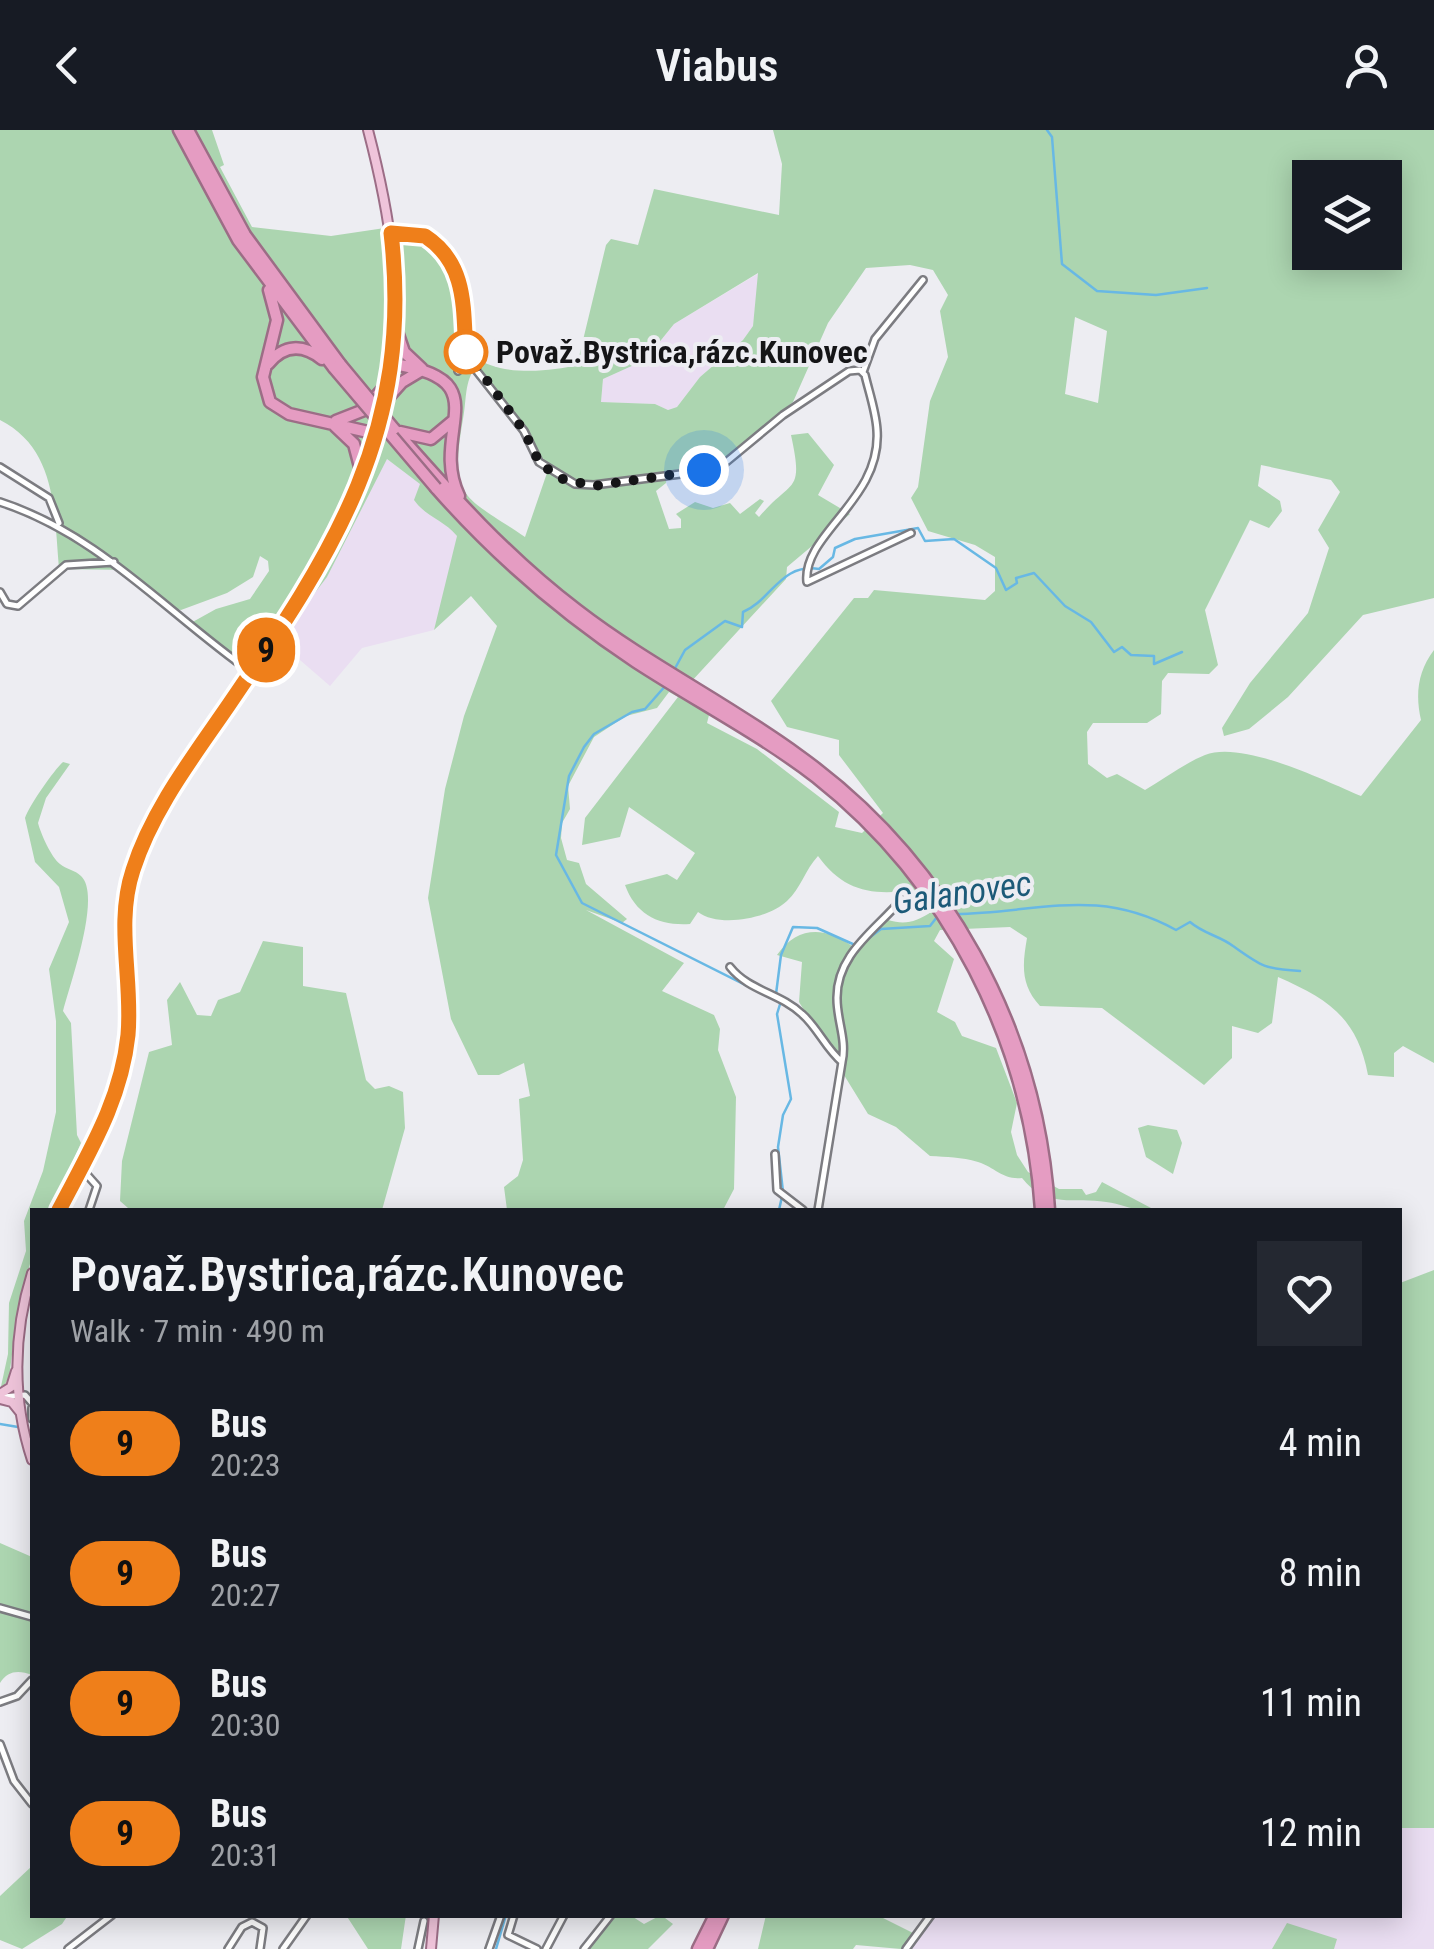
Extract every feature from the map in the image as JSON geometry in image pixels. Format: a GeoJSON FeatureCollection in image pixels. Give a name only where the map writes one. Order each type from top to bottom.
{"type":"FeatureCollection","features":[{"type":"Feature","properties":{"kind":"highway"},"geometry":{"type":"LineString","coordinates":[[179,130],[250,250],[337,366],[438,486],[598,631]]}},
{"type":"Feature","properties":{"kind":"highway"},"geometry":{"type":"LineString","coordinates":[[188,130],[242,238]]}},
{"type":"Feature","properties":{"kind":"highway"},"geometry":{"type":"LineString","coordinates":[[250,250],[266,280],[337,366],[438,486],[518,571],[598,631],[815,767],[880,830],[959,926],[998,1009],[1029,1086],[1043,1208]]}},
{"type":"Feature","properties":{"kind":"highway"},"geometry":{"type":"LineString","coordinates":[[266,280],[277,324],[264,389],[276,408],[377,434]]}},
{"type":"Feature","properties":{"kind":"highway"},"geometry":{"type":"LineString","coordinates":[[396,326],[404,352],[422,370],[452,387],[457,416],[448,464],[463,506]]}},
{"type":"Feature","properties":{"kind":"highway"},"geometry":{"type":"LineString","coordinates":[[265,369],[277,354],[297,348],[337,366]]}},
{"type":"Feature","properties":{"kind":"highway"},"geometry":{"type":"LineString","coordinates":[[392,364],[422,370]]}},
{"type":"Feature","properties":{"kind":"highway"},"geometry":{"type":"LineString","coordinates":[[386,401],[402,382],[422,370]]}},
{"type":"Feature","properties":{"kind":"highway"},"geometry":{"type":"LineString","coordinates":[[330,422],[364,410],[389,382]]}},
{"type":"Feature","properties":{"kind":"highway"},"geometry":{"type":"LineString","coordinates":[[394,430],[416,439],[431,439],[447,430],[457,416]]}},
{"type":"Feature","properties":{"kind":"highway"},"geometry":{"type":"LineString","coordinates":[[330,422],[354,444],[362,478]]}},
{"type":"Feature","properties":{"kind":"highway"},"geometry":{"type":"LineString","coordinates":[[698,1949],[714,1918]]}},
{"type":"Feature","properties":{"kind":"highway"},"geometry":{"type":"LineString","coordinates":[[707,1949],[722,1918]]}},
{"type":"Feature","properties":{"kind":"main road"},"geometry":{"type":"LineString","coordinates":[[60,1208],[110,1113],[122,1070],[128,1005],[124,932],[132,870],[150,828],[188,766],[325,560],[377,434],[386,401],[396,326],[391,233],[368,130]]}},
{"type":"Feature","properties":{"kind":"main road"},"geometry":{"type":"LineString","coordinates":[[30,1283],[19,1338],[18,1367],[23,1428],[30,1453]]}},
{"type":"Feature","properties":{"kind":"main road"},"geometry":{"type":"LineString","coordinates":[[18,1367],[10,1388],[0,1397],[12,1402],[21,1413]]}},
{"type":"Feature","properties":{"kind":"main road"},"geometry":{"type":"LineString","coordinates":[[431,1949],[432,1918]]}},
{"type":"Feature","properties":{"kind":"street"},"geometry":{"type":"LineString","coordinates":[[391,233],[425,236],[451,262],[464,300],[466,355],[458,371]]}},
{"type":"Feature","properties":{"kind":"street"},"geometry":{"type":"LineString","coordinates":[[911,534],[806,582],[808,557],[841,521],[871,468],[878,430],[863,372],[875,339],[924,280]]}},
{"type":"Feature","properties":{"kind":"street"},"geometry":{"type":"LineString","coordinates":[[466,355],[524,431],[539,462],[559,478],[583,486],[704,470],[726,463],[840,376],[849,371],[863,372]]}},
{"type":"Feature","properties":{"kind":"street"},"geometry":{"type":"LineString","coordinates":[[0,468],[49,498],[60,526]]}},
{"type":"Feature","properties":{"kind":"street"},"geometry":{"type":"LineString","coordinates":[[0,502],[60,526],[114,562],[185,625],[251,672]]}},
{"type":"Feature","properties":{"kind":"street"},"geometry":{"type":"LineString","coordinates":[[0,592],[7,604],[18,606],[66,566],[114,562]]}},
{"type":"Feature","properties":{"kind":"street"},"geometry":{"type":"LineString","coordinates":[[818,1208],[845,1045],[837,1002],[838,981],[866,933],[901,900]]}},
{"type":"Feature","properties":{"kind":"street"},"geometry":{"type":"LineString","coordinates":[[730,966],[752,987],[774,994],[802,1014],[842,1062]]}},
{"type":"Feature","properties":{"kind":"street"},"geometry":{"type":"LineString","coordinates":[[775,1154],[777,1190],[801,1208]]}},
{"type":"Feature","properties":{"kind":"street"},"geometry":{"type":"LineString","coordinates":[[82,1168],[97,1186],[90,1208]]}},
{"type":"Feature","properties":{"kind":"street"},"geometry":{"type":"LineString","coordinates":[[0,1397],[19,1395],[30,1403]]}},
{"type":"Feature","properties":{"kind":"street"},"geometry":{"type":"LineString","coordinates":[[0,1608],[30,1616]]}},
{"type":"Feature","properties":{"kind":"street"},"geometry":{"type":"LineString","coordinates":[[0,1702],[17,1696],[30,1682]]}},
{"type":"Feature","properties":{"kind":"street"},"geometry":{"type":"LineString","coordinates":[[1,1748],[30,1801]]}},
{"type":"Feature","properties":{"kind":"street"},"geometry":{"type":"LineString","coordinates":[[68,1949],[108,1918]]}},
{"type":"Feature","properties":{"kind":"street"},"geometry":{"type":"LineString","coordinates":[[283,1949],[305,1918]]}},
{"type":"Feature","properties":{"kind":"street"},"geometry":{"type":"LineString","coordinates":[[418,1949],[432,1918]]}},
{"type":"Feature","properties":{"kind":"street"},"geometry":{"type":"LineString","coordinates":[[501,1918],[501,1933]]}},
{"type":"Feature","properties":{"kind":"street"},"geometry":{"type":"LineString","coordinates":[[490,1949],[512,1918]]}},
{"type":"Feature","properties":{"kind":"street"},"geometry":{"type":"LineString","coordinates":[[546,1949],[562,1918]]}},
{"type":"Feature","properties":{"kind":"street"},"geometry":{"type":"LineString","coordinates":[[584,1949],[608,1918]]}},
{"type":"Feature","properties":{"kind":"street"},"geometry":{"type":"LineString","coordinates":[[906,1949],[929,1918]]}},
{"type":"Feature","properties":{"kind":"street"},"geometry":{"type":"LineString","coordinates":[[228,1949],[242,1927],[252,1922],[263,1928],[260,1949]]}},
{"type":"Feature","properties":{"kind":"street"},"geometry":{"type":"LineString","coordinates":[[501,1933],[537,1949]]}},
{"type":"Feature","properties":{"kind":"shaded area"},"geometry":{"type":"Polygon","coordinates":[[[759,273],[753,326],[743,340],[700,377],[677,407],[668,410],[655,404],[601,402],[603,379],[645,360],[674,324],[759,273]]]}},
{"type":"Feature","properties":{"kind":"shaded area"},"geometry":{"type":"Polygon","coordinates":[[[387,459],[421,484],[431,516],[445,521],[457,536],[454,560],[434,630],[362,648],[330,686],[278,641],[387,459]]]}},
{"type":"Feature","properties":{"kind":"shaded area"},"geometry":{"type":"Polygon","coordinates":[[[1402,1828],[1434,1828],[1434,1949],[901,1949],[926,1918],[1402,1918],[1402,1828]]]}},
{"type":"Feature","properties":{"kind":"green space"},"geometry":{"type":"Polygon","coordinates":[[[0,130],[212,130],[224,165],[220,167],[252,227],[331,236],[405,225],[435,234],[447,243],[463,274],[476,357],[497,367],[525,371],[577,365],[606,245],[611,239],[638,245],[654,189],[779,215],[782,164],[773,130],[1434,130],[1434,598],[1363,615],[1288,697],[1249,729],[1224,736],[1222,728],[1250,683],[1308,613],[1329,548],[1318,530],[1340,492],[1331,480],[1261,465],[1258,486],[1280,501],[1282,511],[1269,528],[1250,520],[1205,610],[1218,665],[1209,674],[1168,673],[1162,681],[1161,714],[1147,723],[1093,723],[1087,732],[1088,764],[1107,778],[1117,774],[1145,790],[1197,758],[1221,752],[1262,757],[1361,796],[1421,720],[1419,683],[1434,650],[1434,1063],[1403,1046],[1394,1053],[1394,1077],[1368,1075],[1356,1038],[1338,1013],[1312,993],[1278,977],[1272,1023],[1258,1033],[1232,1026],[1232,1058],[1204,1085],[1102,1008],[1040,1006],[1024,975],[1027,938],[1010,927],[940,930],[934,941],[954,959],[937,1012],[955,1022],[962,1036],[996,1048],[1017,1103],[1011,1132],[1017,1155],[1028,1172],[1059,1189],[1082,1189],[1086,1195],[1096,1192],[1102,1182],[1151,1208],[1051,1198],[1031,1188],[1022,1178],[1004,1175],[978,1162],[930,1156],[896,1127],[868,1114],[799,1002],[802,962],[777,955],[802,934],[822,932],[852,946],[888,920],[905,922],[931,912],[913,890],[884,892],[859,888],[838,877],[818,856],[792,896],[768,913],[718,920],[698,912],[690,924],[668,923],[642,911],[625,885],[667,874],[677,880],[695,853],[629,807],[620,837],[582,845],[585,818],[678,697],[669,692],[657,708],[626,716],[594,737],[568,786],[570,809],[562,823],[561,838],[567,860],[579,863],[586,884],[627,919],[622,923],[586,910],[684,963],[662,991],[714,1015],[720,1029],[718,1050],[736,1097],[734,1189],[724,1208],[507,1208],[504,1187],[518,1176],[523,1160],[519,1099],[530,1096],[524,1063],[499,1075],[478,1075],[451,1019],[428,898],[445,789],[464,716],[497,626],[471,596],[434,630],[457,536],[419,506],[414,500],[420,484],[387,459],[327,577],[278,641],[268,636],[248,666],[189,624],[216,609],[250,599],[269,571],[268,561],[260,556],[253,577],[227,593],[181,610],[168,607],[127,570],[59,569],[49,484],[33,448],[19,432],[0,420],[0,130]],[[910,265],[866,268],[828,323],[793,402],[716,465],[667,471],[666,483],[656,491],[669,529],[681,528],[681,519],[676,514],[695,502],[713,508],[730,503],[740,514],[760,499],[764,501],[755,513],[759,517],[795,477],[791,435],[808,433],[834,465],[818,495],[850,514],[787,567],[786,579],[678,696],[709,715],[707,723],[757,749],[839,812],[835,827],[862,833],[883,813],[839,755],[839,740],[787,727],[771,701],[854,598],[868,598],[874,590],[985,600],[995,591],[995,557],[975,545],[928,531],[911,498],[918,487],[930,401],[948,357],[940,311],[948,295],[933,270],[910,265]],[[758,273],[674,324],[645,360],[603,379],[601,402],[655,404],[668,410],[677,407],[700,377],[743,340],[753,326],[758,273]],[[1075,317],[1065,394],[1098,403],[1107,331],[1075,317]],[[476,366],[469,378],[459,446],[460,481],[466,493],[474,503],[525,537],[548,470],[476,366]]]}},
{"type":"Feature","properties":{"kind":"green space"},"geometry":{"type":"Polygon","coordinates":[[[63,762],[70,764],[46,798],[38,823],[57,861],[79,874],[87,886],[86,920],[63,1011],[71,1023],[77,1135],[81,1143],[52,1208],[30,1208],[30,1264],[17,1315],[9,1378],[0,1391],[8,1354],[9,1303],[26,1251],[24,1221],[43,1171],[56,1112],[56,1021],[49,969],[69,922],[59,887],[35,862],[25,818],[63,762]]]}},
{"type":"Feature","properties":{"kind":"green space"},"geometry":{"type":"Polygon","coordinates":[[[263,941],[303,947],[303,986],[346,993],[366,1080],[375,1089],[389,1086],[403,1092],[405,1128],[383,1208],[128,1208],[120,1201],[122,1161],[149,1052],[172,1045],[167,1000],[180,982],[197,1015],[211,1016],[218,1000],[240,992],[263,941]]]}},
{"type":"Feature","properties":{"kind":"green space"},"geometry":{"type":"Polygon","coordinates":[[[1148,1125],[1177,1130],[1182,1143],[1173,1174],[1146,1157],[1138,1128],[1148,1125]]]}},
{"type":"Feature","properties":{"kind":"green space"},"geometry":{"type":"Polygon","coordinates":[[[1434,1270],[1434,1828],[1402,1828],[1402,1282],[1434,1270]]]}},
{"type":"Feature","properties":{"kind":"green space"},"geometry":{"type":"Polygon","coordinates":[[[0,1543],[30,1556],[30,1674],[14,1672],[0,1683],[0,1543]]]}},
{"type":"Feature","properties":{"kind":"green space"},"geometry":{"type":"Polygon","coordinates":[[[30,1868],[30,1918],[66,1918],[22,1949],[0,1940],[0,1896],[30,1868]]]}},
{"type":"Feature","properties":{"kind":"green space"},"geometry":{"type":"Polygon","coordinates":[[[348,1918],[406,1918],[401,1949],[368,1949],[348,1918]]]}},
{"type":"Feature","properties":{"kind":"green space"},"geometry":{"type":"Polygon","coordinates":[[[615,1918],[635,1918],[644,1924],[665,1918],[673,1924],[648,1949],[589,1949],[615,1918]]]}},
{"type":"Feature","properties":{"kind":"green space"},"geometry":{"type":"Polygon","coordinates":[[[765,1918],[883,1918],[913,1933],[901,1949],[856,1945],[853,1949],[758,1949],[765,1918]]]}},
{"type":"Feature","properties":{"kind":"green space"},"geometry":{"type":"Polygon","coordinates":[[[1287,1923],[1337,1939],[1334,1949],[1272,1949],[1287,1923]]]}},
{"type":"Feature","properties":{"kind":"waterway"},"geometry":{"type":"LineString","coordinates":[[1047,130],[1052,137],[1062,264],[1097,291],[1156,295],[1207,288]]}},
{"type":"Feature","properties":{"kind":"waterway"},"geometry":{"type":"LineString","coordinates":[[673,672],[685,650],[725,621],[742,627],[743,612],[785,577],[819,569],[833,557],[835,548],[855,539],[918,528],[925,541],[954,539],[996,568],[1006,590],[1017,583],[1016,578],[1034,573],[1065,606],[1091,622],[1114,652],[1122,647],[1131,655],[1154,656],[1154,664],[1182,652]]}},
{"type":"Feature","properties":{"kind":"waterway"},"geometry":{"type":"LineString","coordinates":[[667,684],[645,709],[632,712],[594,734],[584,747],[569,776],[556,855],[582,903],[779,1002]]}},
{"type":"Feature","properties":{"kind":"waterway","name":"Galanovec"},"geometry":{"type":"LineString","coordinates":[[955,914],[1067,905],[1120,909],[1176,930],[1190,922],[1264,965],[1300,971]]}},
{"type":"Feature","properties":{"kind":"waterway","name":"Galanovec"},"geometry":{"type":"LineString","coordinates":[[865,941],[881,929],[930,926],[937,917]]}},
{"type":"Feature","properties":{"kind":"waterway","name":"Galanovec"},"geometry":{"type":"LineString","coordinates":[[776,994],[781,955],[793,927],[817,928],[855,945]]}},
{"type":"Feature","properties":{"kind":"waterway","name":"Galanovec"},"geometry":{"type":"LineString","coordinates":[[779,1208],[783,1192],[778,1147],[783,1115],[791,1099],[777,1014],[781,1001]]}},
{"type":"Feature","properties":{"kind":"waterway"},"geometry":{"type":"LineString","coordinates":[[0,1424],[18,1427]]}},
{"type":"Feature","properties":{"kind":"waterway"},"geometry":{"type":"LineString","coordinates":[[496,1949],[505,1918]]}},
{"type":"Feature","properties":{"kind":"bus line","name":"9"},"geometry":{"type":"LineString","coordinates":[[60,1208],[110,1113],[122,1070],[128,1034],[124,932],[132,870],[150,828],[188,766],[325,560],[373,449],[386,401],[396,326],[391,233],[416,232],[425,236],[451,262],[464,300],[466,355]]}},
{"type":"Feature","properties":{"kind":"place","name":"Považ.Bystrica,rázc.Kunovec"},"geometry":{"type":"Point","coordinates":[466,352]}},
{"type":"Feature","properties":{"kind":"route"},"geometry":{"type":"LineString","coordinates":[[466,352],[468,360],[524,431],[539,462],[559,478],[594,486],[704,470]]}}]}
